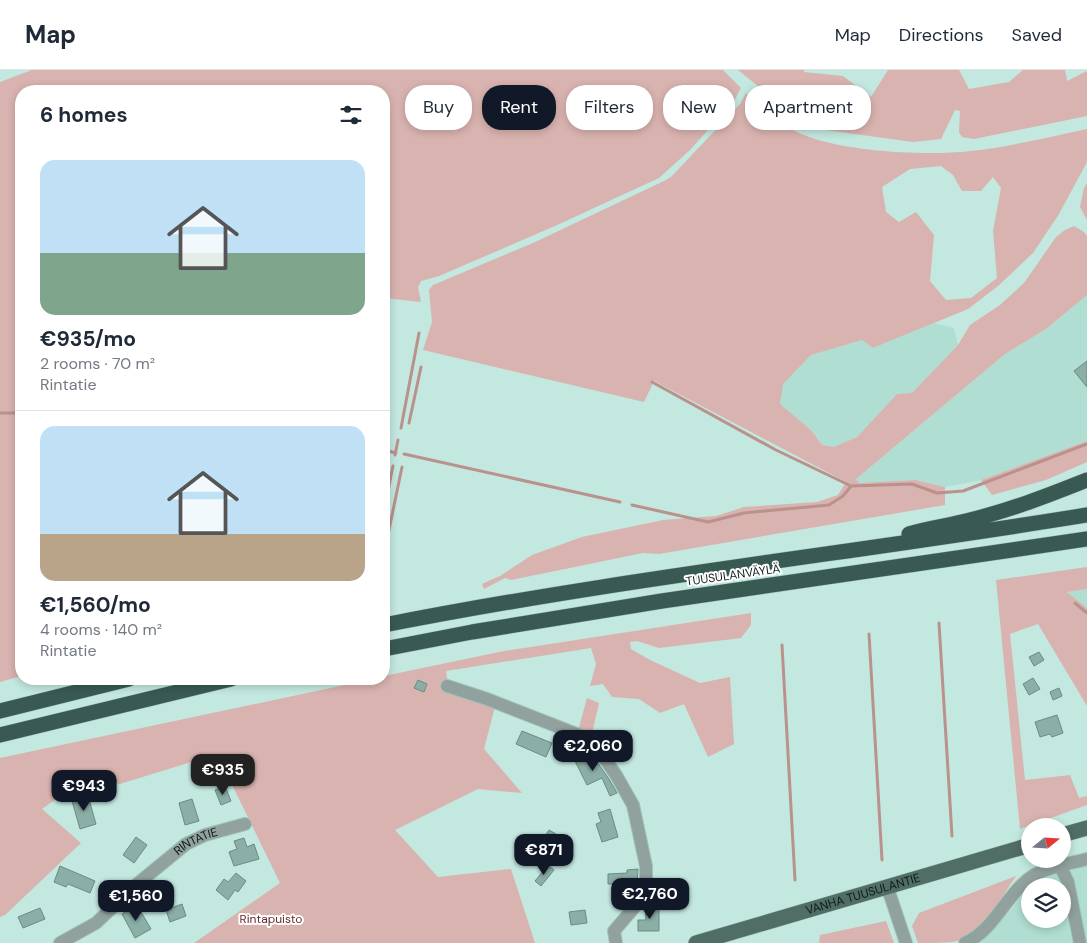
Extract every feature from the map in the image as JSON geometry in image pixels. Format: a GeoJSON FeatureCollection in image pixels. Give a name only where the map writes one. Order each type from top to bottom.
{"type":"FeatureCollection","features":[{"type":"Feature","properties":{"kind":"highway"},"geometry":{"type":"LineString","coordinates":[[857,550],[923,530],[965,522],[1008,510],[1087,480]]}},
{"type":"Feature","properties":{"kind":"highway","name":"TUUSULANVÄYLÄ"},"geometry":{"type":"LineString","coordinates":[[390,624],[488,605],[659,578],[1087,515]]}},
{"type":"Feature","properties":{"kind":"highway","name":"TUUSULANVÄYLÄ"},"geometry":{"type":"LineString","coordinates":[[390,648],[472,632],[662,601],[1087,540]]}},
{"type":"Feature","properties":{"kind":"highway"},"geometry":{"type":"LineString","coordinates":[[0,711],[105,685]]}},
{"type":"Feature","properties":{"kind":"highway"},"geometry":{"type":"LineString","coordinates":[[0,735],[206,685]]}},
{"type":"Feature","properties":{"kind":"main road"},"geometry":{"type":"LineString","coordinates":[[1071,832],[1087,828]]}},
{"type":"Feature","properties":{"kind":"main road","name":"VANHA TUUSULANTIE"},"geometry":{"type":"LineString","coordinates":[[696,943],[1021,848]]}},
{"type":"Feature","properties":{"kind":"street"},"geometry":{"type":"LineString","coordinates":[[447,686],[487,699],[587,738],[596,746],[616,775],[633,806],[646,866],[646,886],[638,903],[614,931],[616,943]]}},
{"type":"Feature","properties":{"kind":"street","name":"RINTATIE"},"geometry":{"type":"LineString","coordinates":[[60,943],[96,923],[136,885],[186,844],[245,824]]}},
{"type":"Feature","properties":{"kind":"street"},"geometry":{"type":"LineString","coordinates":[[1071,863],[1087,859]]}},
{"type":"Feature","properties":{"kind":"street"},"geometry":{"type":"LineString","coordinates":[[965,943],[974,939],[1013,894],[1035,874],[1054,868]]}},
{"type":"Feature","properties":{"kind":"street"},"geometry":{"type":"LineString","coordinates":[[1061,868],[1068,882],[1080,943]]}},
{"type":"Feature","properties":{"kind":"street"},"geometry":{"type":"LineString","coordinates":[[887,886],[906,943]]}},
{"type":"Feature","properties":{"kind":"shaded area"},"geometry":{"type":"Polygon","coordinates":[[[1087,295],[1087,441],[981,480],[945,487],[915,480],[859,483],[856,479],[1005,354],[1046,329],[1087,295]]]}},
{"type":"Feature","properties":{"kind":"shaded area"},"geometry":{"type":"Polygon","coordinates":[[[934,323],[954,328],[958,345],[912,393],[897,394],[857,437],[834,447],[822,445],[811,430],[780,404],[782,384],[811,355],[862,340],[873,348],[934,323]]]}},
{"type":"Feature","properties":{"kind":"shaded area"},"geometry":{"type":"Polygon","coordinates":[[[1087,589],[1087,608],[1067,592],[1087,589]]]}},
{"type":"Feature","properties":{"kind":"shaded area"},"geometry":{"type":"Polygon","coordinates":[[[1087,863],[1087,943],[974,943],[987,934],[1011,910],[1021,896],[1021,928],[1071,928],[1071,878],[1040,878],[1049,873],[1087,863]]]}},
{"type":"Feature","properties":{"kind":"green space"},"geometry":{"type":"Polygon","coordinates":[[[32,70],[723,70],[741,88],[735,99],[735,85],[663,85],[663,130],[708,130],[690,150],[659,178],[555,226],[439,276],[421,281],[418,287],[421,302],[390,299],[390,85],[15,85],[15,678],[0,682],[0,82],[32,70]]]}},
{"type":"Feature","properties":{"kind":"green space"},"geometry":{"type":"Polygon","coordinates":[[[738,70],[804,70],[804,72],[843,76],[855,85],[757,85],[738,70]]]}},
{"type":"Feature","properties":{"kind":"green space"},"geometry":{"type":"Polygon","coordinates":[[[888,70],[959,70],[969,89],[1009,82],[1023,70],[1065,70],[1067,81],[1087,71],[1087,116],[974,139],[962,137],[959,132],[960,111],[955,110],[941,139],[913,142],[825,130],[871,130],[871,97],[888,70]]]}},
{"type":"Feature","properties":{"kind":"green space"},"geometry":{"type":"Polygon","coordinates":[[[745,95],[745,130],[794,130],[805,136],[832,143],[892,152],[934,153],[971,151],[1087,129],[1087,162],[1059,214],[1033,253],[998,286],[968,309],[873,348],[862,340],[811,355],[783,384],[780,404],[811,430],[822,445],[834,447],[857,437],[897,394],[912,393],[958,345],[970,325],[1000,305],[1024,283],[1056,237],[1074,226],[1087,236],[1087,295],[1046,329],[1005,354],[856,479],[859,483],[915,480],[945,487],[945,505],[659,554],[643,553],[511,580],[505,578],[484,589],[482,584],[500,576],[532,555],[582,537],[663,520],[716,516],[744,507],[817,502],[838,495],[846,482],[654,381],[644,402],[423,350],[432,322],[429,290],[433,285],[533,243],[671,177],[715,130],[735,130],[735,109],[745,95]],[[941,166],[910,169],[882,187],[886,212],[899,222],[916,212],[934,235],[930,281],[946,300],[971,298],[997,278],[993,231],[1001,188],[993,177],[981,191],[962,191],[953,175],[941,166]]]}},
{"type":"Feature","properties":{"kind":"green space"},"geometry":{"type":"Polygon","coordinates":[[[1087,183],[1087,220],[1080,207],[1087,183]]]}},
{"type":"Feature","properties":{"kind":"green space"},"geometry":{"type":"Polygon","coordinates":[[[1087,441],[1087,462],[1046,480],[992,495],[981,480],[1087,441]]]}},
{"type":"Feature","properties":{"kind":"green space"},"geometry":{"type":"Polygon","coordinates":[[[1087,567],[1087,589],[1067,592],[1087,608],[1087,706],[1038,624],[1010,634],[1025,780],[1070,775],[1079,798],[1087,796],[1087,805],[1051,818],[1021,818],[1020,829],[996,580],[1087,567]]]}},
{"type":"Feature","properties":{"kind":"green space","name":"Rintapuisto"},"geometry":{"type":"Polygon","coordinates":[[[751,613],[751,625],[741,638],[659,648],[637,641],[630,642],[631,649],[700,683],[730,677],[734,744],[708,757],[684,704],[660,713],[639,699],[612,697],[603,684],[590,686],[596,664],[591,648],[446,671],[448,683],[497,699],[484,749],[522,793],[478,789],[395,830],[438,877],[511,869],[535,943],[194,943],[280,883],[217,754],[120,784],[101,780],[56,799],[42,809],[81,843],[5,915],[0,917],[0,758],[345,685],[390,685],[390,675],[504,651],[751,613]]]}},
{"type":"Feature","properties":{"kind":"green space"},"geometry":{"type":"Polygon","coordinates":[[[587,698],[599,703],[593,729],[594,739],[578,731],[587,698]]]}},
{"type":"Feature","properties":{"kind":"green space"},"geometry":{"type":"Polygon","coordinates":[[[1016,876],[990,915],[973,932],[953,942],[918,943],[912,926],[919,913],[1016,876]]]}},
{"type":"Feature","properties":{"kind":"green space"},"geometry":{"type":"Polygon","coordinates":[[[886,921],[894,943],[819,943],[820,935],[886,921]]]}},
{"type":"Feature","properties":{"kind":"building"},"geometry":{"type":"Polygon","coordinates":[[[1087,361],[1087,387],[1074,371],[1087,361]]]}},
{"type":"Feature","properties":{"kind":"building"},"geometry":{"type":"Polygon","coordinates":[[[1039,652],[1044,660],[1034,666],[1029,657],[1039,652]]]}},
{"type":"Feature","properties":{"kind":"building"},"geometry":{"type":"Polygon","coordinates":[[[1033,678],[1040,689],[1029,695],[1023,684],[1033,678]]]}},
{"type":"Feature","properties":{"kind":"building"},"geometry":{"type":"Polygon","coordinates":[[[418,680],[427,684],[424,692],[414,688],[418,680]]]}},
{"type":"Feature","properties":{"kind":"building"},"geometry":{"type":"Polygon","coordinates":[[[1059,688],[1062,696],[1053,700],[1050,692],[1059,688]]]}},
{"type":"Feature","properties":{"kind":"building"},"geometry":{"type":"Polygon","coordinates":[[[1057,715],[1063,733],[1052,737],[1050,734],[1040,737],[1035,722],[1057,715]]]}},
{"type":"Feature","properties":{"kind":"building"},"geometry":{"type":"Polygon","coordinates":[[[522,731],[552,743],[546,757],[516,744],[522,731]]]}},
{"type":"Feature","properties":{"kind":"building"},"geometry":{"type":"Polygon","coordinates":[[[590,752],[617,793],[610,796],[602,778],[587,785],[574,759],[590,752]]]}},
{"type":"Feature","properties":{"kind":"building"},"geometry":{"type":"Polygon","coordinates":[[[225,786],[231,801],[221,805],[215,790],[225,786]]]}},
{"type":"Feature","properties":{"kind":"building"},"geometry":{"type":"Polygon","coordinates":[[[88,796],[96,824],[80,829],[72,801],[88,796]]]}},
{"type":"Feature","properties":{"kind":"building"},"geometry":{"type":"Polygon","coordinates":[[[192,799],[199,821],[185,825],[179,803],[192,799]]]}},
{"type":"Feature","properties":{"kind":"building"},"geometry":{"type":"Polygon","coordinates":[[[610,809],[618,837],[602,842],[596,824],[601,822],[598,813],[610,809]]]}},
{"type":"Feature","properties":{"kind":"building"},"geometry":{"type":"Polygon","coordinates":[[[549,830],[556,834],[550,843],[543,839],[549,830]]]}},
{"type":"Feature","properties":{"kind":"building"},"geometry":{"type":"Polygon","coordinates":[[[136,837],[147,845],[134,863],[123,855],[136,837]]]}},
{"type":"Feature","properties":{"kind":"building"},"geometry":{"type":"Polygon","coordinates":[[[244,838],[247,847],[254,844],[259,859],[234,866],[229,852],[237,849],[234,841],[244,838]]]}},
{"type":"Feature","properties":{"kind":"building"},"geometry":{"type":"Polygon","coordinates":[[[548,865],[554,870],[541,886],[535,881],[548,865]]]}},
{"type":"Feature","properties":{"kind":"building"},"geometry":{"type":"Polygon","coordinates":[[[60,866],[95,881],[90,893],[68,884],[66,887],[54,882],[60,866]]]}},
{"type":"Feature","properties":{"kind":"building"},"geometry":{"type":"Polygon","coordinates":[[[638,869],[637,886],[608,884],[608,874],[627,873],[627,870],[638,869]]]}},
{"type":"Feature","properties":{"kind":"building"},"geometry":{"type":"Polygon","coordinates":[[[236,873],[246,881],[238,892],[235,890],[228,900],[216,890],[224,879],[228,882],[236,873]]]}},
{"type":"Feature","properties":{"kind":"building"},"geometry":{"type":"Polygon","coordinates":[[[182,904],[186,916],[170,922],[166,910],[182,904]]]}},
{"type":"Feature","properties":{"kind":"building"},"geometry":{"type":"Polygon","coordinates":[[[137,905],[151,929],[135,938],[122,914],[137,905]]]}},
{"type":"Feature","properties":{"kind":"building"},"geometry":{"type":"Polygon","coordinates":[[[645,907],[659,907],[659,931],[638,931],[638,920],[646,920],[645,907]]]}},
{"type":"Feature","properties":{"kind":"building"},"geometry":{"type":"Polygon","coordinates":[[[40,908],[45,919],[23,928],[18,917],[40,908]]]}},
{"type":"Feature","properties":{"kind":"building"},"geometry":{"type":"Polygon","coordinates":[[[585,910],[587,923],[571,925],[569,912],[585,910]]]}},
{"type":"Feature","properties":{"kind":"waterway"},"geometry":{"type":"LineString","coordinates":[[401,428],[419,333]]}},
{"type":"Feature","properties":{"kind":"waterway"},"geometry":{"type":"LineString","coordinates":[[409,423],[421,367]]}},
{"type":"Feature","properties":{"kind":"waterway"},"geometry":{"type":"LineString","coordinates":[[652,382],[776,450],[851,486]]}},
{"type":"Feature","properties":{"kind":"waterway"},"geometry":{"type":"LineString","coordinates":[[0,413],[15,413]]}},
{"type":"Feature","properties":{"kind":"waterway"},"geometry":{"type":"LineString","coordinates":[[395,455],[398,440]]}},
{"type":"Feature","properties":{"kind":"waterway"},"geometry":{"type":"LineString","coordinates":[[632,505],[708,522],[744,513],[829,505],[843,496],[851,486],[912,484],[937,493],[963,491],[1087,444]]}},
{"type":"Feature","properties":{"kind":"waterway"},"geometry":{"type":"LineString","coordinates":[[390,452],[396,453]]}},
{"type":"Feature","properties":{"kind":"waterway"},"geometry":{"type":"LineString","coordinates":[[404,454],[620,502]]}},
{"type":"Feature","properties":{"kind":"waterway"},"geometry":{"type":"LineString","coordinates":[[390,481],[393,466]]}},
{"type":"Feature","properties":{"kind":"waterway"},"geometry":{"type":"LineString","coordinates":[[390,525],[402,467]]}},
{"type":"Feature","properties":{"kind":"waterway"},"geometry":{"type":"LineString","coordinates":[[1075,603],[1087,613]]}},
{"type":"Feature","properties":{"kind":"waterway"},"geometry":{"type":"LineString","coordinates":[[939,623],[952,836]]}},
{"type":"Feature","properties":{"kind":"waterway"},"geometry":{"type":"LineString","coordinates":[[869,634],[882,860]]}},
{"type":"Feature","properties":{"kind":"waterway"},"geometry":{"type":"LineString","coordinates":[[782,645],[795,880]]}}]}
